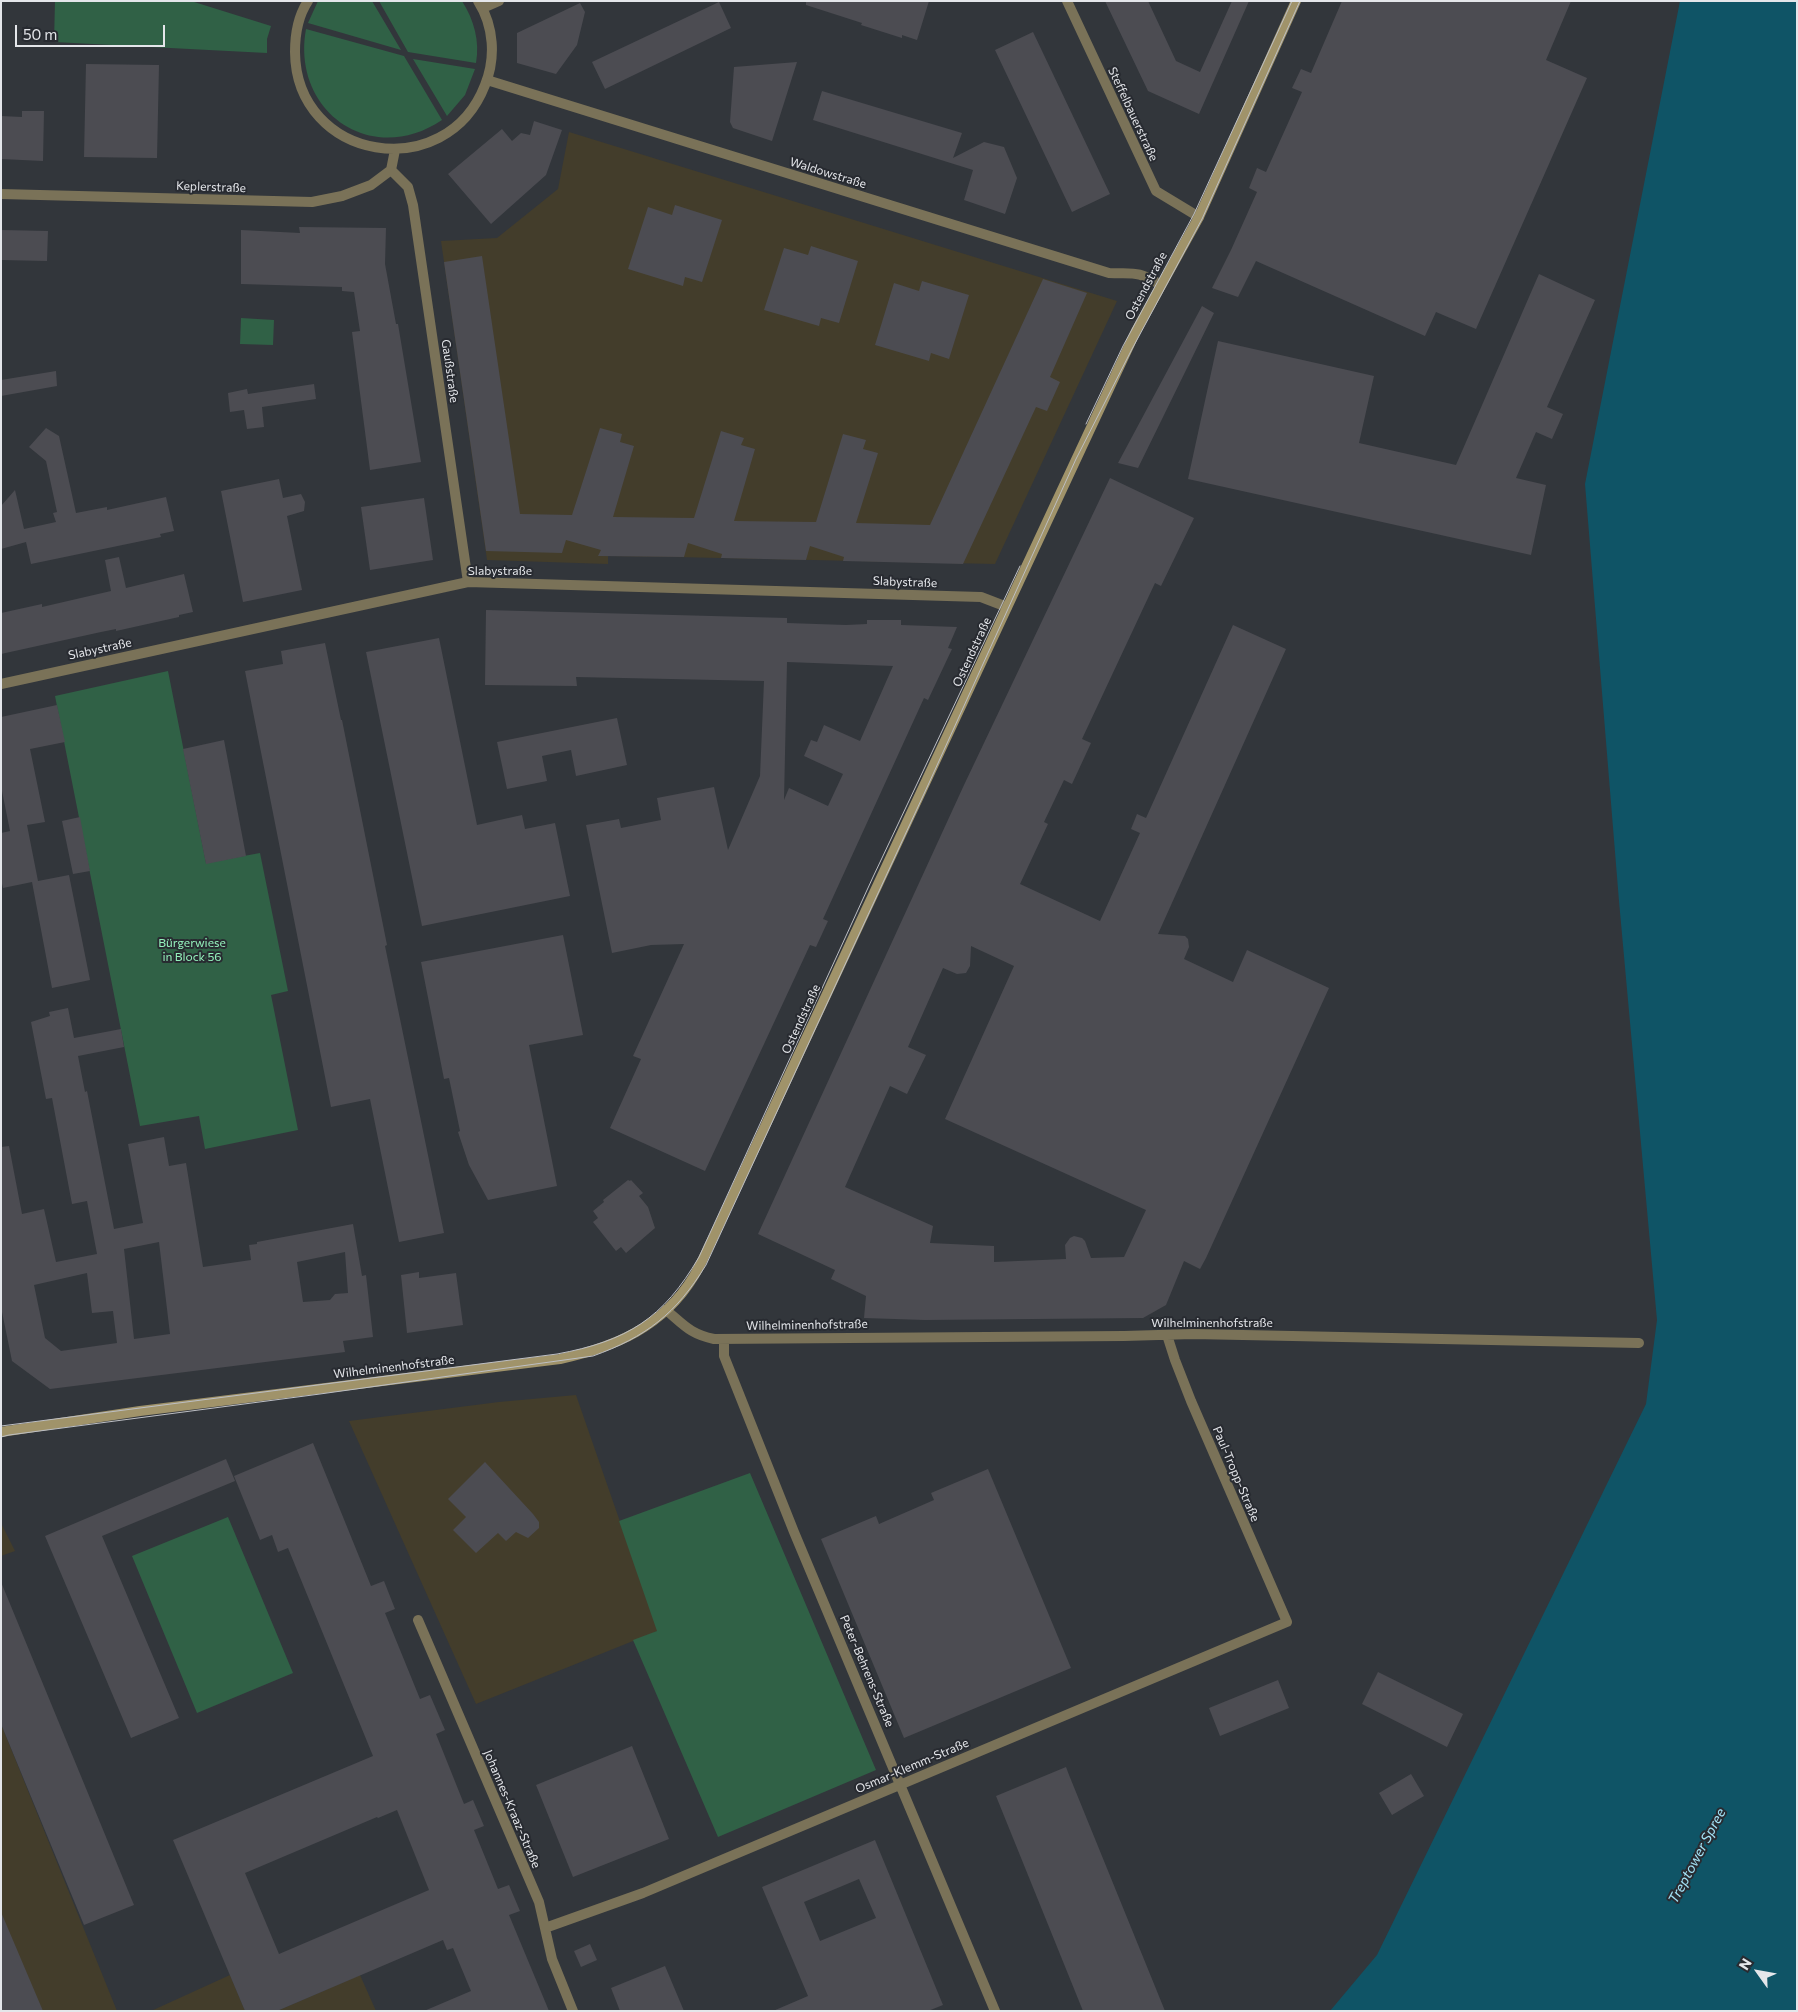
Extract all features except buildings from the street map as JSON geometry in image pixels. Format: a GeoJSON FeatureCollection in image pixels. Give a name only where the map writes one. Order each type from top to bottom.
{"type":"FeatureCollection","features":[{"type":"Feature","properties":{"kind":"street"},"geometry":{"type":"LineString","coordinates":[[308,1],[298,24],[295,40],[295,60],[298,78],[305,96],[327,125],[342,136],[376,149],[395,150],[425,145],[452,130],[475,107],[488,80],[492,46],[490,29],[480,5],[499,1]]}},
{"type":"Feature","properties":{"kind":"street","name":"Steffelbauerstraße"},"geometry":{"type":"LineString","coordinates":[[1067,1],[1156,191],[1199,217]]}},
{"type":"Feature","properties":{"kind":"street","name":"Ostendstraße"},"geometry":{"type":"LineString","coordinates":[[666,1310],[686,1287],[713,1238],[1136,331],[1199,217],[1296,1]]}},
{"type":"Feature","properties":{"kind":"street","name":"Waldowstraße"},"geometry":{"type":"LineString","coordinates":[[488,80],[1109,273],[1139,273],[1160,285]]}},
{"type":"Feature","properties":{"kind":"street"},"geometry":{"type":"LineString","coordinates":[[391,170],[395,150]]}},
{"type":"Feature","properties":{"kind":"street","name":"Keplerstraße"},"geometry":{"type":"LineString","coordinates":[[1,194],[312,202],[342,196],[371,185],[391,170]]}},
{"type":"Feature","properties":{"kind":"street","name":"Gaußstraße"},"geometry":{"type":"LineString","coordinates":[[391,170],[408,187],[413,205],[468,582]]}},
{"type":"Feature","properties":{"kind":"street","name":"Slabystraße"},"geometry":{"type":"LineString","coordinates":[[1,684],[468,582],[982,597],[1007,607]]}},
{"type":"Feature","properties":{"kind":"street","name":"Wilhelminenhofstraße"},"geometry":{"type":"LineString","coordinates":[[1,1432],[140,1411],[560,1359],[602,1349],[620,1342],[642,1330],[666,1310],[688,1330],[698,1336],[724,1339],[1167,1335],[1411,1337],[1639,1342]]}},
{"type":"Feature","properties":{"kind":"street","name":"Paul-Tropp-Straße"},"geometry":{"type":"LineString","coordinates":[[1167,1335],[1191,1401],[1287,1622]]}},
{"type":"Feature","properties":{"kind":"street","name":"Peter-Behrens-Straße"},"geometry":{"type":"LineString","coordinates":[[724,1339],[724,1356],[794,1532],[995,2011]]}},
{"type":"Feature","properties":{"kind":"street","name":"Johannes-Kraaz-Straße"},"geometry":{"type":"LineString","coordinates":[[418,1620],[539,1902],[552,1959],[573,2011]]}},
{"type":"Feature","properties":{"kind":"street","name":"Osmar-Klemm-Straße"},"geometry":{"type":"LineString","coordinates":[[545,1928],[643,1893],[1287,1622]]}},
{"type":"Feature","properties":{"kind":"shaded area"},"geometry":{"type":"Polygon","coordinates":[[[569,132],[1117,301],[995,564],[608,556],[608,564],[487,560],[441,241],[497,238],[558,189],[569,132]]]}},
{"type":"Feature","properties":{"kind":"shaded area"},"geometry":{"type":"Polygon","coordinates":[[[576,1395],[658,1631],[476,1704],[349,1421],[499,1402],[576,1395]]]}},
{"type":"Feature","properties":{"kind":"shaded area"},"geometry":{"type":"Polygon","coordinates":[[[1,1523],[15,1551],[1,1556],[1,1523]]]}},
{"type":"Feature","properties":{"kind":"shaded area"},"geometry":{"type":"Polygon","coordinates":[[[1,1724],[117,2011],[1,2011],[1,1724]]]}},
{"type":"Feature","properties":{"kind":"shaded area"},"geometry":{"type":"Polygon","coordinates":[[[230,1975],[245,2011],[151,2011],[230,1975]]]}},
{"type":"Feature","properties":{"kind":"shaded area"},"geometry":{"type":"Polygon","coordinates":[[[360,1975],[376,2011],[277,2011],[360,1975]]]}},
{"type":"Feature","properties":{"kind":"green space"},"geometry":{"type":"Polygon","coordinates":[[[55,1],[191,1],[271,26],[267,39],[267,53],[54,42],[55,1]]]}},
{"type":"Feature","properties":{"kind":"green space"},"geometry":{"type":"Polygon","coordinates":[[[318,1],[372,1],[401,50],[308,23],[318,1]]]}},
{"type":"Feature","properties":{"kind":"green space"},"geometry":{"type":"Polygon","coordinates":[[[379,1],[462,1],[475,31],[476,63],[408,52],[379,1]]]}},
{"type":"Feature","properties":{"kind":"green space"},"geometry":{"type":"Polygon","coordinates":[[[306,29],[404,56],[442,120],[415,133],[389,138],[364,134],[342,123],[324,106],[311,85],[305,58],[306,29]]]}},
{"type":"Feature","properties":{"kind":"green space"},"geometry":{"type":"Polygon","coordinates":[[[413,59],[475,69],[465,95],[447,116],[413,59]]]}},
{"type":"Feature","properties":{"kind":"green space"},"geometry":{"type":"Polygon","coordinates":[[[241,318],[274,320],[273,345],[240,344],[241,318]]]}},
{"type":"Feature","properties":{"kind":"green space","name":"Bürgerwiese in Block 56"},"geometry":{"type":"Polygon","coordinates":[[[168,671],[206,863],[260,853],[288,991],[271,995],[298,1130],[205,1149],[199,1116],[140,1126],[55,696],[168,671]]]}},
{"type":"Feature","properties":{"kind":"green space"},"geometry":{"type":"Polygon","coordinates":[[[750,1473],[876,1770],[718,1837],[633,1640],[657,1631],[619,1521],[750,1473]]]}},
{"type":"Feature","properties":{"kind":"green space"},"geometry":{"type":"Polygon","coordinates":[[[228,1517],[293,1673],[197,1713],[132,1556],[228,1517]]]}},
{"type":"Feature","properties":{"kind":"water","name":"Treptower Spree"},"geometry":{"type":"Polygon","coordinates":[[[1680,1],[1797,1],[1797,2011],[1330,2011],[1377,1955],[1646,1404],[1657,1320],[1619,901],[1585,484],[1680,1]]]}},
{"type":"Feature","properties":{"kind":"tram line"},"geometry":{"type":"LineString","coordinates":[[1086,424],[1123,346],[1194,214],[1292,1]]}},
{"type":"Feature","properties":{"kind":"tram line"},"geometry":{"type":"LineString","coordinates":[[1,1437],[593,1356],[612,1349],[644,1332],[658,1322],[683,1297],[706,1265],[929,783],[1076,459],[1132,349],[1202,219],[1300,1]]}},
{"type":"Feature","properties":{"kind":"tram line"},"geometry":{"type":"LineString","coordinates":[[1,1426],[557,1354],[604,1342],[641,1324],[657,1312],[685,1278],[699,1257],[873,877],[1020,566]]}}]}
